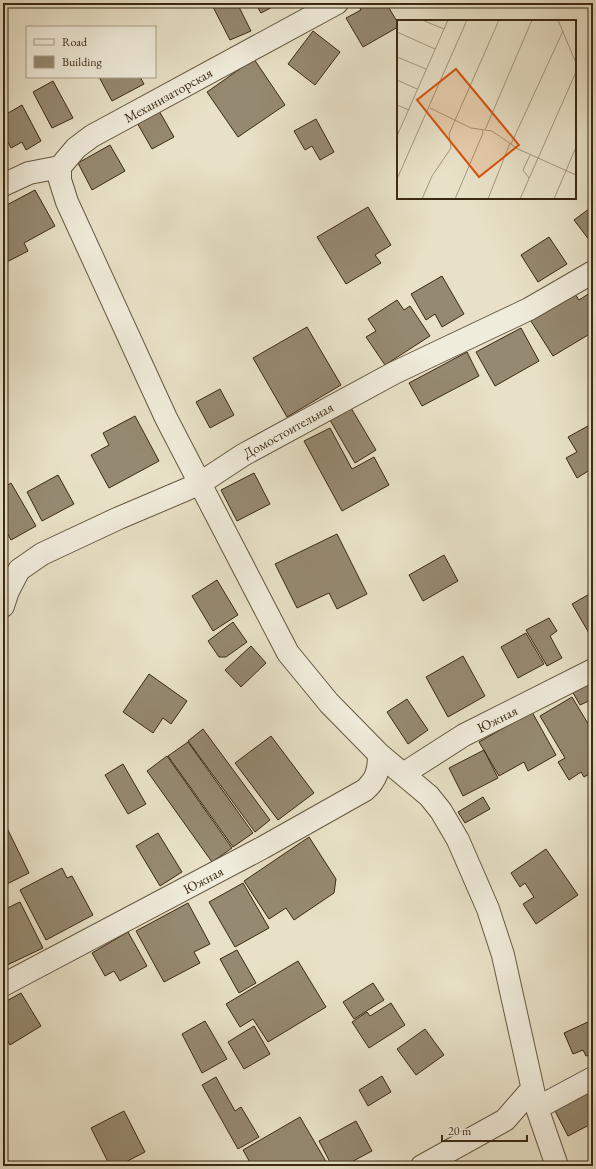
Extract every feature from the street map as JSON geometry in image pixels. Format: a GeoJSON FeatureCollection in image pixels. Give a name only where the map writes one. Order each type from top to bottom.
{"type":"FeatureCollection","features":[{"type":"Feature","properties":{"kind":"street","name":"Механизаторская"},"geometry":{"type":"LineString","coordinates":[[60,167],[76,148],[92,136],[337,3]]}},
{"type":"Feature","properties":{"kind":"street"},"geometry":{"type":"LineString","coordinates":[[3,185],[29,173],[60,167],[60,180],[67,202],[136,356],[199,484],[288,653],[329,703],[379,754],[429,796],[441,811],[458,840],[488,909],[504,955],[535,1099],[557,1166]]}},
{"type":"Feature","properties":{"kind":"street","name":"Домостоительная"},"geometry":{"type":"LineString","coordinates":[[3,606],[8,591],[19,570],[42,554],[119,518],[199,484],[242,455],[394,373],[529,309],[593,272]]}},
{"type":"Feature","properties":{"kind":"street","name":"Южная"},"geometry":{"type":"LineString","coordinates":[[403,774],[464,735],[593,670]]}},
{"type":"Feature","properties":{"kind":"street","name":"Южная"},"geometry":{"type":"LineString","coordinates":[[3,985],[262,848],[365,790],[374,781],[379,770],[379,754]]}},
{"type":"Feature","properties":{"kind":"street"},"geometry":{"type":"LineString","coordinates":[[422,1166],[505,1120],[535,1099],[593,1078]]}},
{"type":"Feature","properties":{"kind":"building"},"geometry":{"type":"Polygon","coordinates":[[[215,3],[237,3],[251,31],[230,40],[212,5],[215,3]]]}},
{"type":"Feature","properties":{"kind":"building"},"geometry":{"type":"Polygon","coordinates":[[[255,3],[280,3],[261,13],[255,3]]]}},
{"type":"Feature","properties":{"kind":"building"},"geometry":{"type":"Polygon","coordinates":[[[357,3],[386,3],[397,21],[397,28],[363,47],[346,18],[361,10],[357,3]]]}},
{"type":"Feature","properties":{"kind":"building"},"geometry":{"type":"Polygon","coordinates":[[[313,31],[340,52],[315,85],[288,64],[313,31]]]}},
{"type":"Feature","properties":{"kind":"building"},"geometry":{"type":"Polygon","coordinates":[[[254,59],[285,105],[238,137],[207,92],[254,59]]]}},
{"type":"Feature","properties":{"kind":"building"},"geometry":{"type":"Polygon","coordinates":[[[100,78],[141,78],[144,84],[112,101],[100,78]]]}},
{"type":"Feature","properties":{"kind":"building"},"geometry":{"type":"Polygon","coordinates":[[[53,81],[73,118],[52,128],[33,92],[53,81]]]}},
{"type":"Feature","properties":{"kind":"building"},"geometry":{"type":"Polygon","coordinates":[[[22,105],[41,141],[26,150],[22,142],[11,148],[3,133],[3,116],[22,105]]]}},
{"type":"Feature","properties":{"kind":"building"},"geometry":{"type":"Polygon","coordinates":[[[158,109],[174,137],[152,149],[136,121],[158,109]]]}},
{"type":"Feature","properties":{"kind":"building"},"geometry":{"type":"Polygon","coordinates":[[[316,119],[334,152],[320,160],[312,146],[305,150],[294,131],[316,119]]]}},
{"type":"Feature","properties":{"kind":"building"},"geometry":{"type":"Polygon","coordinates":[[[110,145],[125,171],[92,190],[78,163],[110,145]]]}},
{"type":"Feature","properties":{"kind":"building"},"geometry":{"type":"Polygon","coordinates":[[[35,190],[55,226],[24,243],[28,251],[3,264],[3,207],[35,190]]]}},
{"type":"Feature","properties":{"kind":"building"},"geometry":{"type":"Polygon","coordinates":[[[593,206],[593,245],[574,220],[593,206]]]}},
{"type":"Feature","properties":{"kind":"building"},"geometry":{"type":"Polygon","coordinates":[[[368,207],[391,245],[375,255],[381,263],[346,284],[317,237],[368,207]]]}},
{"type":"Feature","properties":{"kind":"building"},"geometry":{"type":"Polygon","coordinates":[[[549,237],[567,264],[538,282],[521,255],[549,237]]]}},
{"type":"Feature","properties":{"kind":"building"},"geometry":{"type":"Polygon","coordinates":[[[442,276],[464,314],[442,327],[435,314],[426,320],[411,294],[442,276]]]}},
{"type":"Feature","properties":{"kind":"building"},"geometry":{"type":"Polygon","coordinates":[[[573,291],[579,300],[593,291],[593,332],[553,356],[529,318],[573,291]]]}},
{"type":"Feature","properties":{"kind":"building"},"geometry":{"type":"Polygon","coordinates":[[[397,300],[404,310],[410,306],[430,336],[385,365],[366,337],[376,331],[368,319],[397,300]]]}},
{"type":"Feature","properties":{"kind":"building"},"geometry":{"type":"Polygon","coordinates":[[[307,327],[341,385],[287,417],[253,358],[307,327]]]}},
{"type":"Feature","properties":{"kind":"building"},"geometry":{"type":"Polygon","coordinates":[[[521,328],[539,361],[495,386],[476,352],[521,328]]]}},
{"type":"Feature","properties":{"kind":"building"},"geometry":{"type":"Polygon","coordinates":[[[467,352],[479,376],[422,406],[409,383],[467,352]]]}},
{"type":"Feature","properties":{"kind":"building"},"geometry":{"type":"Polygon","coordinates":[[[220,389],[234,415],[210,428],[196,402],[220,389]]]}},
{"type":"Feature","properties":{"kind":"building"},"geometry":{"type":"Polygon","coordinates":[[[348,403],[376,450],[355,463],[327,415],[348,403]]]}},
{"type":"Feature","properties":{"kind":"building"},"geometry":{"type":"Polygon","coordinates":[[[135,416],[159,461],[109,488],[91,455],[109,445],[103,433],[135,416]]]}},
{"type":"Feature","properties":{"kind":"building"},"geometry":{"type":"Polygon","coordinates":[[[588,426],[593,435],[593,468],[577,478],[566,458],[577,452],[568,437],[588,426]]]}},
{"type":"Feature","properties":{"kind":"building"},"geometry":{"type":"Polygon","coordinates":[[[330,428],[352,469],[374,457],[389,485],[342,511],[304,441],[330,428]]]}},
{"type":"Feature","properties":{"kind":"building"},"geometry":{"type":"Polygon","coordinates":[[[254,473],[270,504],[237,521],[221,490],[254,473]]]}},
{"type":"Feature","properties":{"kind":"building"},"geometry":{"type":"Polygon","coordinates":[[[58,475],[74,504],[42,521],[27,492],[58,475]]]}},
{"type":"Feature","properties":{"kind":"building"},"geometry":{"type":"Polygon","coordinates":[[[11,483],[36,526],[11,540],[3,526],[3,488],[11,483]]]}},
{"type":"Feature","properties":{"kind":"building"},"geometry":{"type":"Polygon","coordinates":[[[337,534],[367,594],[337,609],[329,593],[297,608],[275,564],[337,534]]]}},
{"type":"Feature","properties":{"kind":"building"},"geometry":{"type":"Polygon","coordinates":[[[444,555],[458,581],[423,601],[409,575],[444,555]]]}},
{"type":"Feature","properties":{"kind":"building"},"geometry":{"type":"Polygon","coordinates":[[[217,580],[238,615],[213,631],[192,596],[217,580]]]}},
{"type":"Feature","properties":{"kind":"building"},"geometry":{"type":"Polygon","coordinates":[[[593,592],[593,640],[572,604],[593,592]]]}},
{"type":"Feature","properties":{"kind":"building"},"geometry":{"type":"Polygon","coordinates":[[[549,618],[557,631],[550,636],[562,658],[547,666],[526,630],[549,618]]]}},
{"type":"Feature","properties":{"kind":"building"},"geometry":{"type":"Polygon","coordinates":[[[233,622],[247,642],[226,657],[219,657],[208,641],[233,622]]]}},
{"type":"Feature","properties":{"kind":"building"},"geometry":{"type":"Polygon","coordinates":[[[526,633],[544,664],[518,678],[501,647],[526,633]]]}},
{"type":"Feature","properties":{"kind":"building"},"geometry":{"type":"Polygon","coordinates":[[[251,646],[266,663],[241,687],[225,670],[251,646]]]}},
{"type":"Feature","properties":{"kind":"building"},"geometry":{"type":"Polygon","coordinates":[[[463,656],[485,696],[448,717],[426,677],[463,656]]]}},
{"type":"Feature","properties":{"kind":"building"},"geometry":{"type":"Polygon","coordinates":[[[149,674],[187,701],[171,724],[163,718],[153,733],[123,712],[149,674]]]}},
{"type":"Feature","properties":{"kind":"building"},"geometry":{"type":"Polygon","coordinates":[[[593,680],[593,699],[580,705],[572,691],[593,680]]]}},
{"type":"Feature","properties":{"kind":"building"},"geometry":{"type":"Polygon","coordinates":[[[572,697],[593,732],[593,772],[584,777],[581,772],[569,780],[558,762],[565,758],[540,716],[572,697]]]}},
{"type":"Feature","properties":{"kind":"building"},"geometry":{"type":"Polygon","coordinates":[[[407,699],[428,730],[408,744],[387,712],[407,699]]]}},
{"type":"Feature","properties":{"kind":"building"},"geometry":{"type":"Polygon","coordinates":[[[532,712],[556,755],[528,771],[524,762],[499,776],[479,742],[532,712]]]}},
{"type":"Feature","properties":{"kind":"building"},"geometry":{"type":"Polygon","coordinates":[[[203,729],[270,820],[255,832],[188,741],[203,729]]]}},
{"type":"Feature","properties":{"kind":"building"},"geometry":{"type":"Polygon","coordinates":[[[271,736],[314,793],[278,820],[235,763],[271,736]]]}},
{"type":"Feature","properties":{"kind":"building"},"geometry":{"type":"Polygon","coordinates":[[[188,742],[253,833],[233,847],[168,756],[188,742]]]}},
{"type":"Feature","properties":{"kind":"building"},"geometry":{"type":"Polygon","coordinates":[[[484,750],[498,778],[463,796],[449,768],[484,750]]]}},
{"type":"Feature","properties":{"kind":"building"},"geometry":{"type":"Polygon","coordinates":[[[167,756],[232,848],[212,862],[147,771],[167,756]]]}},
{"type":"Feature","properties":{"kind":"building"},"geometry":{"type":"Polygon","coordinates":[[[123,764],[146,804],[128,814],[105,775],[123,764]]]}},
{"type":"Feature","properties":{"kind":"building"},"geometry":{"type":"Polygon","coordinates":[[[483,797],[490,809],[465,823],[458,812],[483,797]]]}},
{"type":"Feature","properties":{"kind":"building"},"geometry":{"type":"Polygon","coordinates":[[[6,826],[29,873],[3,886],[3,827],[6,826]]]}},
{"type":"Feature","properties":{"kind":"building"},"geometry":{"type":"Polygon","coordinates":[[[158,833],[182,872],[160,886],[136,846],[158,833]]]}},
{"type":"Feature","properties":{"kind":"building"},"geometry":{"type":"Polygon","coordinates":[[[309,837],[336,879],[334,893],[294,920],[286,908],[269,919],[244,881],[309,837]]]}},
{"type":"Feature","properties":{"kind":"building"},"geometry":{"type":"Polygon","coordinates":[[[546,849],[578,895],[536,924],[523,904],[534,897],[525,883],[520,887],[511,873],[546,849]]]}},
{"type":"Feature","properties":{"kind":"building"},"geometry":{"type":"Polygon","coordinates":[[[62,868],[67,878],[72,876],[93,915],[46,940],[20,890],[62,868]]]}},
{"type":"Feature","properties":{"kind":"building"},"geometry":{"type":"Polygon","coordinates":[[[243,883],[269,928],[235,947],[209,902],[243,883]]]}},
{"type":"Feature","properties":{"kind":"building"},"geometry":{"type":"Polygon","coordinates":[[[20,902],[43,948],[3,967],[3,910],[20,902]]]}},
{"type":"Feature","properties":{"kind":"building"},"geometry":{"type":"Polygon","coordinates":[[[188,903],[210,944],[194,952],[200,963],[164,982],[136,931],[188,903]]]}},
{"type":"Feature","properties":{"kind":"building"},"geometry":{"type":"Polygon","coordinates":[[[128,932],[147,966],[120,981],[114,971],[105,976],[92,953],[128,932]]]}},
{"type":"Feature","properties":{"kind":"building"},"geometry":{"type":"Polygon","coordinates":[[[237,950],[256,983],[239,993],[220,959],[237,950]]]}},
{"type":"Feature","properties":{"kind":"building"},"geometry":{"type":"Polygon","coordinates":[[[298,961],[326,1007],[268,1042],[253,1019],[240,1027],[226,1004],[298,961]]]}},
{"type":"Feature","properties":{"kind":"building"},"geometry":{"type":"Polygon","coordinates":[[[373,983],[384,1000],[354,1019],[343,1002],[373,983]]]}},
{"type":"Feature","properties":{"kind":"building"},"geometry":{"type":"Polygon","coordinates":[[[21,993],[41,1026],[10,1045],[3,1033],[3,1003],[21,993]]]}},
{"type":"Feature","properties":{"kind":"building"},"geometry":{"type":"Polygon","coordinates":[[[391,1003],[405,1025],[369,1048],[352,1022],[367,1012],[370,1016],[391,1003]]]}},
{"type":"Feature","properties":{"kind":"building"},"geometry":{"type":"Polygon","coordinates":[[[205,1021],[227,1059],[202,1073],[182,1034],[205,1021]]]}},
{"type":"Feature","properties":{"kind":"building"},"geometry":{"type":"Polygon","coordinates":[[[590,1021],[593,1028],[593,1053],[586,1056],[583,1050],[573,1054],[564,1033],[590,1021]]]}},
{"type":"Feature","properties":{"kind":"building"},"geometry":{"type":"Polygon","coordinates":[[[254,1026],[270,1054],[244,1069],[228,1042],[254,1026]]]}},
{"type":"Feature","properties":{"kind":"building"},"geometry":{"type":"Polygon","coordinates":[[[425,1029],[444,1055],[416,1075],[397,1049],[425,1029]]]}},
{"type":"Feature","properties":{"kind":"building"},"geometry":{"type":"Polygon","coordinates":[[[382,1076],[391,1092],[368,1106],[359,1090],[382,1076]]]}},
{"type":"Feature","properties":{"kind":"building"},"geometry":{"type":"Polygon","coordinates":[[[216,1077],[235,1111],[241,1107],[259,1137],[238,1149],[202,1085],[216,1077]]]}},
{"type":"Feature","properties":{"kind":"building"},"geometry":{"type":"Polygon","coordinates":[[[593,1087],[593,1123],[568,1136],[553,1107],[593,1087]]]}},
{"type":"Feature","properties":{"kind":"building"},"geometry":{"type":"Polygon","coordinates":[[[124,1111],[145,1152],[118,1166],[110,1166],[91,1128],[124,1111]]]}},
{"type":"Feature","properties":{"kind":"building"},"geometry":{"type":"Polygon","coordinates":[[[300,1117],[328,1165],[252,1166],[243,1150],[300,1117]]]}},
{"type":"Feature","properties":{"kind":"building"},"geometry":{"type":"Polygon","coordinates":[[[356,1121],[372,1151],[344,1166],[332,1166],[319,1141],[356,1121]]]}}]}
